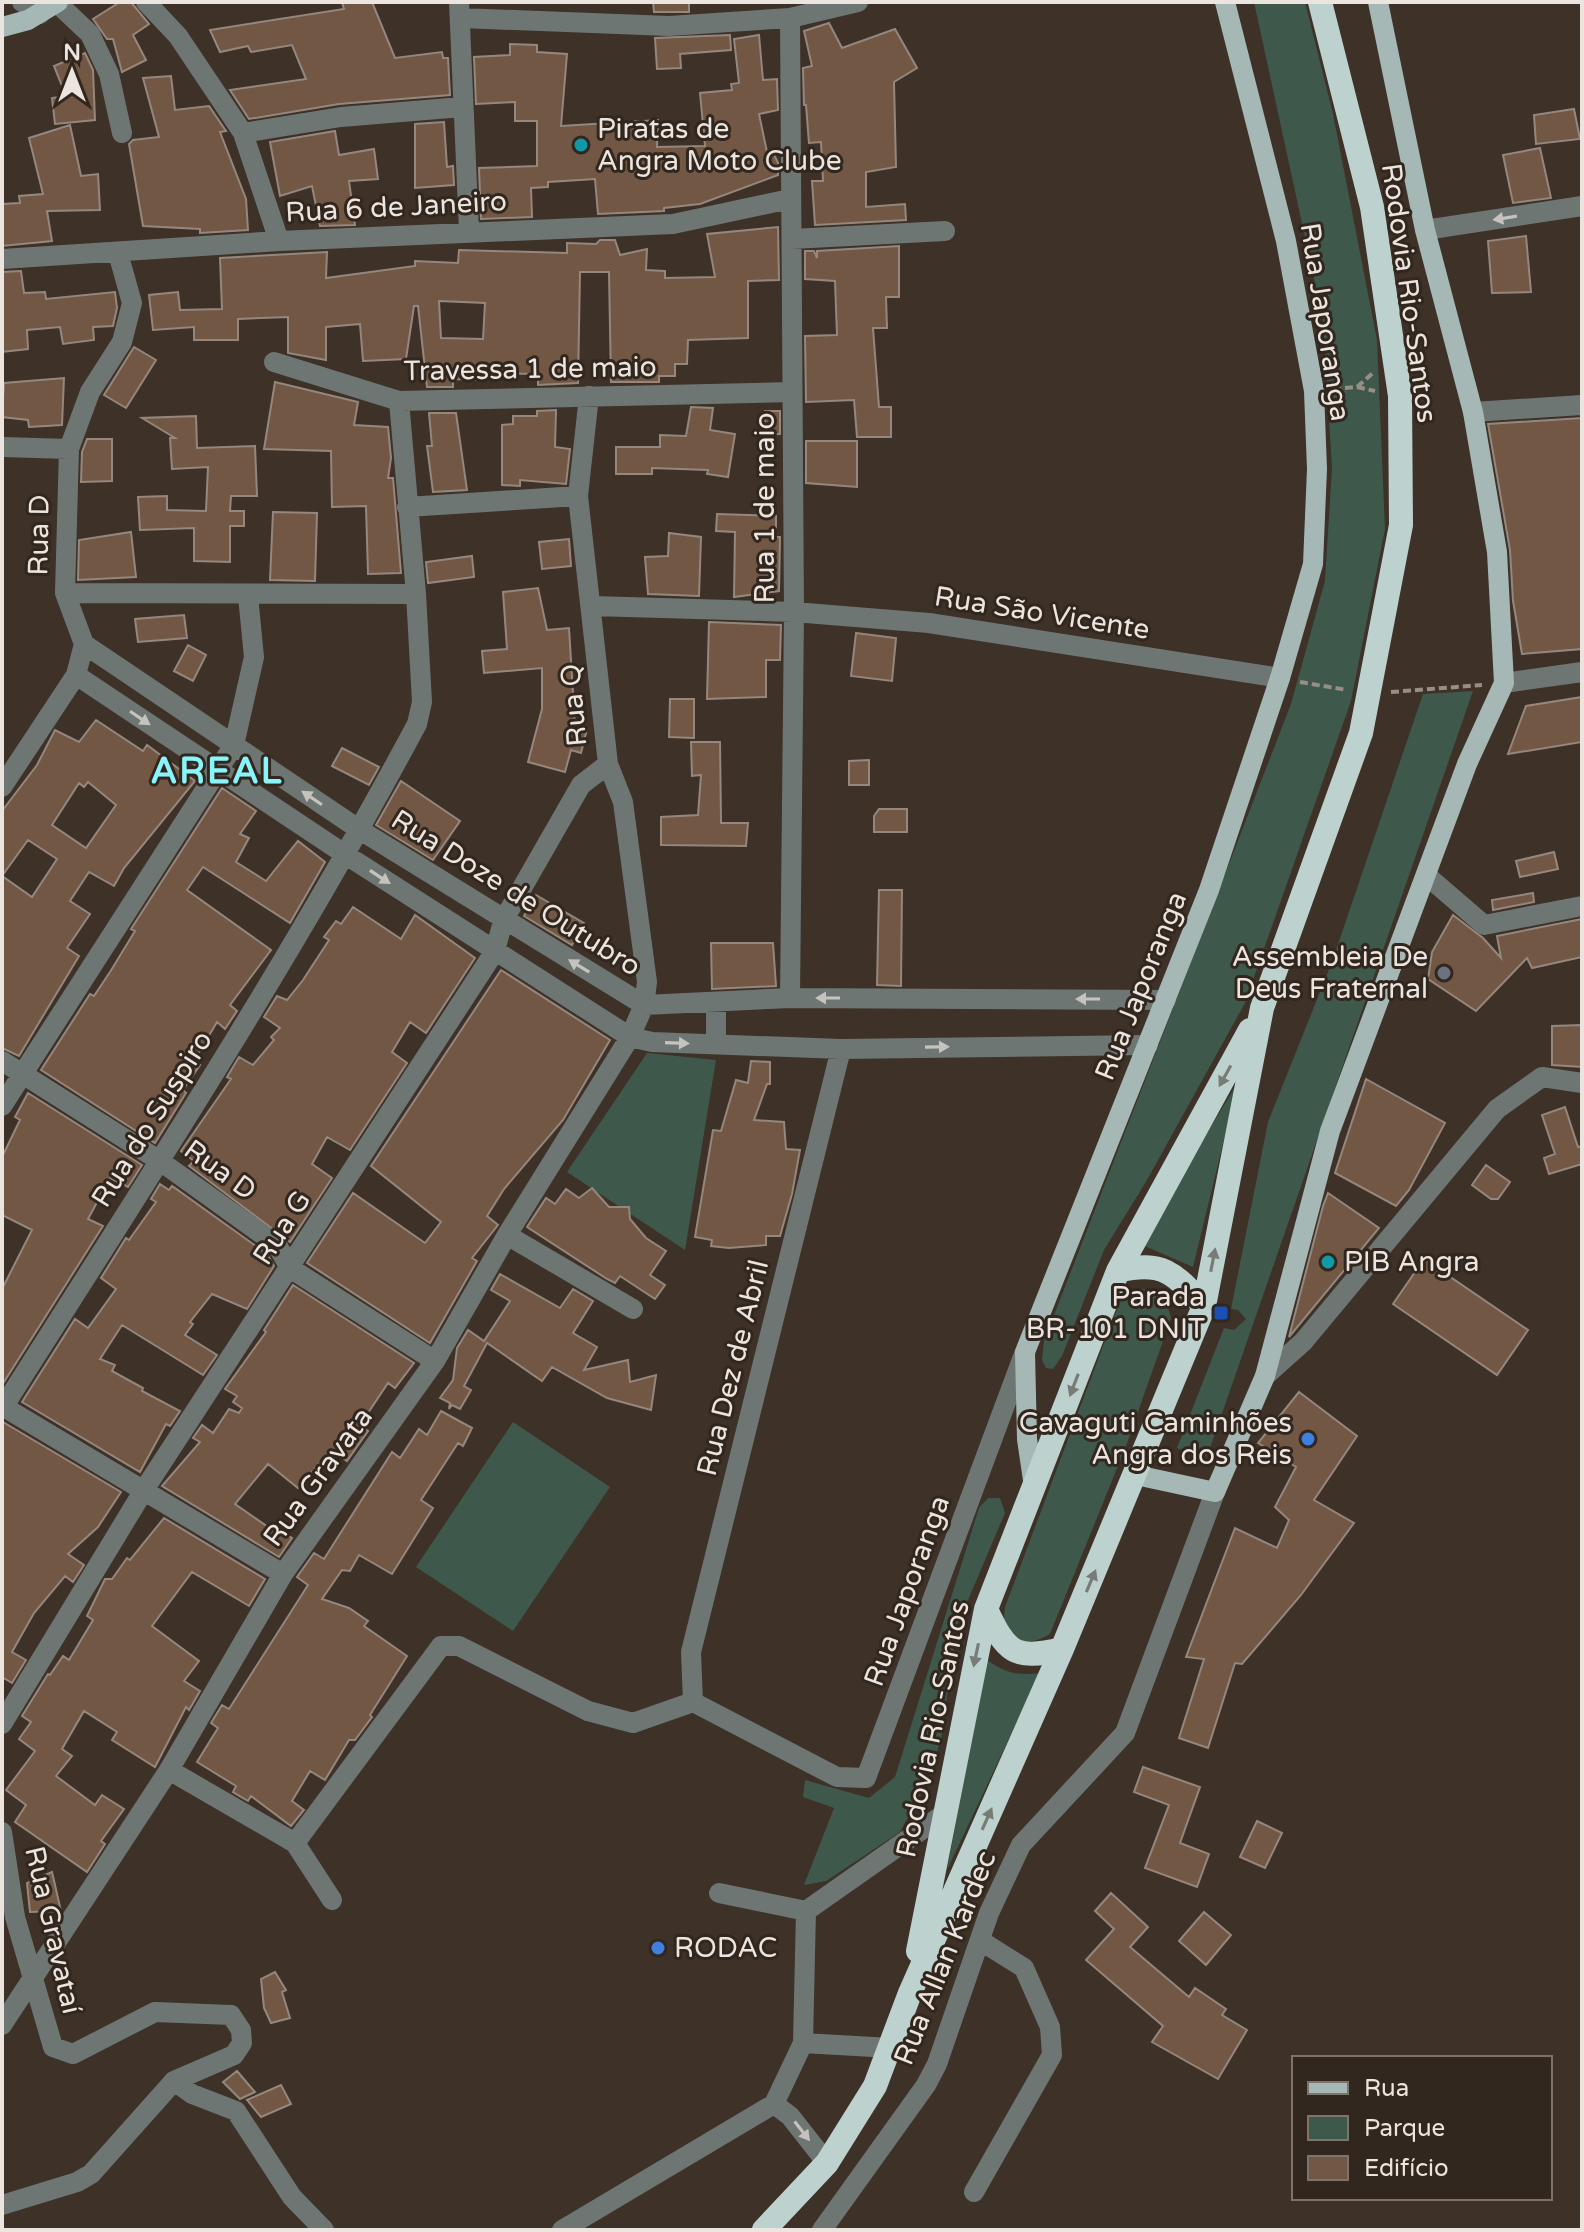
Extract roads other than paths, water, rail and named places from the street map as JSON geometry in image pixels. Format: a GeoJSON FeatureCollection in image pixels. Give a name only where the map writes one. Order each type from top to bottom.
{"type":"FeatureCollection","features":[{"type":"Feature","properties":{"kind":"highway","name":"Rodovia Rio-Santos"},"geometry":{"type":"LineString","coordinates":[[764,2230],[827,2163],[875,2086],[910,1993],[1062,1649],[1204,1306],[1262,1008],[1361,733],[1401,525],[1400,396],[1372,207],[1320,2]]}},
{"type":"Feature","properties":{"kind":"highway","name":"Rodovia Rio-Santos"},"geometry":{"type":"LineString","coordinates":[[910,1993],[986,1609],[1118,1271],[1262,1008]]}},
{"type":"Feature","properties":{"kind":"highway"},"geometry":{"type":"LineString","coordinates":[[1118,1271],[1146,1264],[1179,1278],[1204,1306]]}},
{"type":"Feature","properties":{"kind":"highway"},"geometry":{"type":"LineString","coordinates":[[986,1609],[1009,1650],[1033,1656],[1062,1649]]}},
{"type":"Feature","properties":{"kind":"main road","name":"Rua Japoranga"},"geometry":{"type":"LineString","coordinates":[[1025,1352],[1209,890],[1280,678],[1313,564],[1317,469],[1314,391],[1286,241],[1225,2]]}},
{"type":"Feature","properties":{"kind":"main road"},"geometry":{"type":"LineString","coordinates":[[1136,1475],[1215,1492],[1265,1376],[1330,1131],[1467,764],[1504,683],[1497,552],[1473,412],[1425,230],[1378,2]]}},
{"type":"Feature","properties":{"kind":"main road"},"geometry":{"type":"LineString","coordinates":[[2,27],[52,6]]}},
{"type":"Feature","properties":{"kind":"main road"},"geometry":{"type":"LineString","coordinates":[[1025,1352],[1027,1439],[1034,1490]]}},
{"type":"Feature","properties":{"kind":"street"},"geometry":{"type":"LineString","coordinates":[[22,2],[52,6],[90,34],[109,74],[122,133]]}},
{"type":"Feature","properties":{"kind":"street"},"geometry":{"type":"LineString","coordinates":[[146,2],[178,36],[243,133],[279,241]]}},
{"type":"Feature","properties":{"kind":"street"},"geometry":{"type":"LineString","coordinates":[[469,231],[460,10],[669,26],[790,18],[858,2]]}},
{"type":"Feature","properties":{"kind":"street","name":"Rua 1 de maio"},"geometry":{"type":"LineString","coordinates":[[790,18],[794,612],[790,998]]}},
{"type":"Feature","properties":{"kind":"street"},"geometry":{"type":"LineString","coordinates":[[243,133],[341,117],[462,107]]}},
{"type":"Feature","properties":{"kind":"street","name":"Rua 6 de Janeiro"},"geometry":{"type":"LineString","coordinates":[[2,259],[469,231],[673,224],[790,199]]}},
{"type":"Feature","properties":{"kind":"street"},"geometry":{"type":"LineString","coordinates":[[1425,230],[1582,206]]}},
{"type":"Feature","properties":{"kind":"street"},"geometry":{"type":"LineString","coordinates":[[792,239],[945,231]]}},
{"type":"Feature","properties":{"kind":"street","name":"Rua D"},"geometry":{"type":"LineString","coordinates":[[84,644],[65,593],[69,449],[90,392],[122,342],[132,303],[118,253]]}},
{"type":"Feature","properties":{"kind":"street","name":"Travessa 1 de maio"},"geometry":{"type":"LineString","coordinates":[[274,362],[399,401],[792,392]]}},
{"type":"Feature","properties":{"kind":"street","name":"Rua Q"},"geometry":{"type":"LineString","coordinates":[[589,396],[578,496],[593,606],[608,764],[623,802],[647,982],[644,1005]]}},
{"type":"Feature","properties":{"kind":"street","name":"Rua do Suspiro"},"geometry":{"type":"LineString","coordinates":[[3,1408],[160,1161],[346,855],[417,724],[422,702],[416,594],[399,401]]}},
{"type":"Feature","properties":{"kind":"street"},"geometry":{"type":"LineString","coordinates":[[1473,412],[1582,405]]}},
{"type":"Feature","properties":{"kind":"street"},"geometry":{"type":"LineString","coordinates":[[2,447],[69,449]]}},
{"type":"Feature","properties":{"kind":"street"},"geometry":{"type":"LineString","coordinates":[[407,507],[578,496]]}},
{"type":"Feature","properties":{"kind":"street"},"geometry":{"type":"LineString","coordinates":[[65,593],[248,596],[416,594]]}},
{"type":"Feature","properties":{"kind":"street"},"geometry":{"type":"LineString","coordinates":[[2,1106],[234,745],[254,657],[248,596]]}},
{"type":"Feature","properties":{"kind":"street","name":"Rua São Vicente"},"geometry":{"type":"LineString","coordinates":[[593,606],[794,612],[929,623],[1280,678]]}},
{"type":"Feature","properties":{"kind":"street"},"geometry":{"type":"LineString","coordinates":[[2,787],[76,675],[84,644]]}},
{"type":"Feature","properties":{"kind":"street","name":"Rua Doze de Outubro"},"geometry":{"type":"LineString","coordinates":[[84,644],[360,830],[503,921],[644,1005],[790,998],[1166,1000]]}},
{"type":"Feature","properties":{"kind":"street"},"geometry":{"type":"LineString","coordinates":[[1504,683],[1582,672]]}},
{"type":"Feature","properties":{"kind":"street","name":"Rua Doze de Outubro"},"geometry":{"type":"LineString","coordinates":[[76,675],[217,771],[630,1037],[652,1042],[841,1049],[1148,1045]]}},
{"type":"Feature","properties":{"kind":"street","name":"Rua G"},"geometry":{"type":"LineString","coordinates":[[2,1724],[7,1701],[495,951],[503,921],[581,785],[608,764]]}},
{"type":"Feature","properties":{"kind":"street"},"geometry":{"type":"LineString","coordinates":[[1426,875],[1484,925],[1582,906]]}},
{"type":"Feature","properties":{"kind":"street"},"geometry":{"type":"LineString","coordinates":[[716,1002],[716,1044]]}},
{"type":"Feature","properties":{"kind":"street","name":"Rua Gravata"},"geometry":{"type":"LineString","coordinates":[[2,2025],[35,1979],[169,1770],[283,1574],[435,1361],[507,1235],[630,1037],[644,1005]]}},
{"type":"Feature","properties":{"kind":"street","name":"Rua Dez de Abril"},"geometry":{"type":"LineString","coordinates":[[693,1702],[691,1652],[841,1049]]}},
{"type":"Feature","properties":{"kind":"street","name":"Rua D"},"geometry":{"type":"LineString","coordinates":[[2,1061],[160,1161],[277,1245],[290,1268],[435,1361]]}},
{"type":"Feature","properties":{"kind":"street"},"geometry":{"type":"LineString","coordinates":[[1265,1376],[1303,1342],[1497,1109],[1542,1077],[1582,1083]]}},
{"type":"Feature","properties":{"kind":"street"},"geometry":{"type":"LineString","coordinates":[[507,1235],[633,1309]]}},
{"type":"Feature","properties":{"kind":"street","name":"Rua Japoranga"},"geometry":{"type":"LineString","coordinates":[[693,1702],[837,1777],[866,1778],[1025,1352]]}},
{"type":"Feature","properties":{"kind":"street"},"geometry":{"type":"LineString","coordinates":[[3,1408],[283,1574]]}},
{"type":"Feature","properties":{"kind":"street","name":"Rua Allan Kardec"},"geometry":{"type":"LineString","coordinates":[[822,2230],[926,2085],[989,1913],[1021,1845],[1125,1733],[1215,1492]]}},
{"type":"Feature","properties":{"kind":"street"},"geometry":{"type":"LineString","coordinates":[[295,1843],[441,1646],[459,1646],[588,1711],[633,1723],[693,1702]]}},
{"type":"Feature","properties":{"kind":"street"},"geometry":{"type":"LineString","coordinates":[[169,1770],[295,1843],[332,1900]]}},
{"type":"Feature","properties":{"kind":"street"},"geometry":{"type":"LineString","coordinates":[[719,1893],[806,1911],[944,1814]]}},
{"type":"Feature","properties":{"kind":"street","name":"Rua Gravataí"},"geometry":{"type":"LineString","coordinates":[[2,1832],[9,1917],[35,1979],[53,2047],[73,2054],[155,2012],[231,2015],[241,2030],[242,2043],[234,2055],[174,2081],[91,2174],[77,2182],[2,2205]]}},
{"type":"Feature","properties":{"kind":"street"},"geometry":{"type":"LineString","coordinates":[[562,2230],[774,2104],[803,2043],[806,1911]]}},
{"type":"Feature","properties":{"kind":"street"},"geometry":{"type":"LineString","coordinates":[[974,2192],[1052,2055],[1050,2027],[1024,1968],[981,1941]]}},
{"type":"Feature","properties":{"kind":"street"},"geometry":{"type":"LineString","coordinates":[[803,2043],[891,2048]]}},
{"type":"Feature","properties":{"kind":"street"},"geometry":{"type":"LineString","coordinates":[[174,2081],[192,2094],[236,2111],[292,2197],[324,2230]]}},
{"type":"Feature","properties":{"kind":"street"},"geometry":{"type":"LineString","coordinates":[[774,2104],[790,2116],[827,2163]]}},
{"type":"Feature","properties":{"kind":"place","name":"Piratas de Angra Moto Clube"},"geometry":{"type":"Point","coordinates":[581,145]}},
{"type":"Feature","properties":{"kind":"place","name":"Assembleia De Deus Fraternal"},"geometry":{"type":"Point","coordinates":[1444,973]}},
{"type":"Feature","properties":{"kind":"place","name":"PIB Angra"},"geometry":{"type":"Point","coordinates":[1328,1262]}},
{"type":"Feature","properties":{"kind":"place","name":"Parada BR-101 DNIT"},"geometry":{"type":"Point","coordinates":[1221,1313]}},
{"type":"Feature","properties":{"kind":"place","name":"Cavaguti Caminhões Angra dos Reis"},"geometry":{"type":"Point","coordinates":[1308,1439]}},
{"type":"Feature","properties":{"kind":"place","name":"RODAC"},"geometry":{"type":"Point","coordinates":[658,1948]}},
{"type":"Feature","properties":{"kind":"district","name":"AREAL"},"geometry":{"type":"Point","coordinates":[217,771]}}]}
